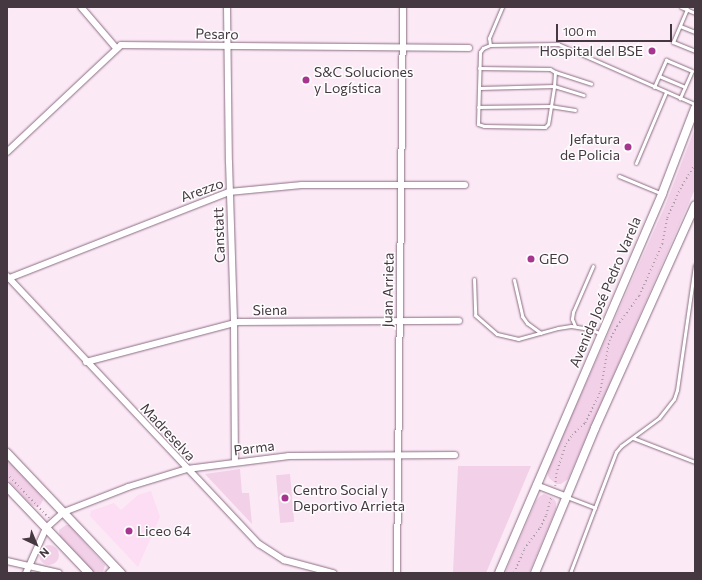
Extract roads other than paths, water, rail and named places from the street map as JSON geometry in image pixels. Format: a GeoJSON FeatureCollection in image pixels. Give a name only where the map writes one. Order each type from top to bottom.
{"type":"FeatureCollection","features":[{"type":"Feature","properties":{"kind":"street"},"geometry":{"type":"LineString","coordinates":[[7,152],[116,48],[81,7]]}},
{"type":"Feature","properties":{"kind":"street","name":"Canstatt"},"geometry":{"type":"LineString","coordinates":[[227,7],[229,192],[234,324],[235,462]]}},
{"type":"Feature","properties":{"kind":"street","name":"Juan Arrieta"},"geometry":{"type":"LineString","coordinates":[[397,573],[397,455],[403,7]]}},
{"type":"Feature","properties":{"kind":"street","name":"Pesaro"},"geometry":{"type":"LineString","coordinates":[[116,48],[125,45],[469,48]]}},
{"type":"Feature","properties":{"kind":"street","name":"Avenida José Pedro Varela"},"geometry":{"type":"LineString","coordinates":[[499,573],[662,194],[695,108]]}},
{"type":"Feature","properties":{"kind":"street","name":"Arezzo"},"geometry":{"type":"LineString","coordinates":[[7,277],[229,192],[302,186],[401,184],[465,185]]}},
{"type":"Feature","properties":{"kind":"street"},"geometry":{"type":"LineString","coordinates":[[535,573],[595,428],[695,205]]}},
{"type":"Feature","properties":{"kind":"street","name":"Madreselva"},"geometry":{"type":"LineString","coordinates":[[7,277],[248,534],[267,550],[284,560],[298,565],[333,573]]}},
{"type":"Feature","properties":{"kind":"street","name":"Siena"},"geometry":{"type":"LineString","coordinates":[[86,362],[234,324],[400,320],[459,321]]}},
{"type":"Feature","properties":{"kind":"street"},"geometry":{"type":"LineString","coordinates":[[7,453],[118,570],[109,573]]}},
{"type":"Feature","properties":{"kind":"street","name":"Parma"},"geometry":{"type":"LineString","coordinates":[[64,512],[128,487],[187,470],[235,462],[289,456],[455,456]]}},
{"type":"Feature","properties":{"kind":"street"},"geometry":{"type":"LineString","coordinates":[[536,485],[567,497]]}},
{"type":"Feature","properties":{"kind":"street"},"geometry":{"type":"LineString","coordinates":[[7,487],[89,573]]}},
{"type":"Feature","properties":{"kind":"street"},"geometry":{"type":"LineString","coordinates":[[26,573],[46,528],[64,512]]}},
{"type":"Feature","properties":{"kind":"street"},"geometry":{"type":"LineString","coordinates":[[7,561],[59,573]]}},
{"type":"Feature","properties":{"kind":"lane"},"geometry":{"type":"LineString","coordinates":[[490,45],[489,38],[502,7]]}},
{"type":"Feature","properties":{"kind":"lane"},"geometry":{"type":"LineString","coordinates":[[681,7],[695,13]]}},
{"type":"Feature","properties":{"kind":"lane"},"geometry":{"type":"LineString","coordinates":[[687,9],[673,42],[695,51]]}},
{"type":"Feature","properties":{"kind":"lane"},"geometry":{"type":"LineString","coordinates":[[680,26],[695,32]]}},
{"type":"Feature","properties":{"kind":"lane"},"geometry":{"type":"LineString","coordinates":[[555,72],[548,124],[545,127],[478,124],[480,52],[490,45],[558,44],[695,104]]}},
{"type":"Feature","properties":{"kind":"lane"},"geometry":{"type":"LineString","coordinates":[[654,87],[666,60],[685,68],[692,71],[680,98]]}},
{"type":"Feature","properties":{"kind":"lane"},"geometry":{"type":"LineString","coordinates":[[479,68],[550,69],[591,84]]}},
{"type":"Feature","properties":{"kind":"lane"},"geometry":{"type":"LineString","coordinates":[[659,76],[685,87]]}},
{"type":"Feature","properties":{"kind":"lane"},"geometry":{"type":"LineString","coordinates":[[480,88],[554,86],[584,95]]}},
{"type":"Feature","properties":{"kind":"lane"},"geometry":{"type":"LineString","coordinates":[[636,163],[666,92]]}},
{"type":"Feature","properties":{"kind":"lane"},"geometry":{"type":"LineString","coordinates":[[478,107],[551,106],[575,110]]}},
{"type":"Feature","properties":{"kind":"lane"},"geometry":{"type":"LineString","coordinates":[[619,176],[662,194]]}},
{"type":"Feature","properties":{"kind":"lane"},"geometry":{"type":"LineString","coordinates":[[570,573],[616,452],[659,418],[674,399],[677,390],[695,265]]}},
{"type":"Feature","properties":{"kind":"lane"},"geometry":{"type":"LineString","coordinates":[[575,326],[572,319],[573,312],[593,266]]}},
{"type":"Feature","properties":{"kind":"lane"},"geometry":{"type":"LineString","coordinates":[[474,279],[475,315],[492,330],[507,337],[518,339],[558,328],[575,326],[590,329],[601,334]]}},
{"type":"Feature","properties":{"kind":"lane"},"geometry":{"type":"LineString","coordinates":[[514,280],[522,316],[527,324],[541,333]]}},
{"type":"Feature","properties":{"kind":"lane"},"geometry":{"type":"LineString","coordinates":[[633,438],[695,462]]}},
{"type":"Feature","properties":{"kind":"lane"},"geometry":{"type":"LineString","coordinates":[[567,497],[595,508]]}},
{"type":"Feature","properties":{"kind":"place","name":"Hospital del BSE"},"geometry":{"type":"Point","coordinates":[652,51]}},
{"type":"Feature","properties":{"kind":"place","name":"S&C Soluciones y Logística"},"geometry":{"type":"Point","coordinates":[306,80]}},
{"type":"Feature","properties":{"kind":"place","name":"Jefatura de Policia"},"geometry":{"type":"Point","coordinates":[628,147]}},
{"type":"Feature","properties":{"kind":"place","name":"GEO"},"geometry":{"type":"Point","coordinates":[531,259]}},
{"type":"Feature","properties":{"kind":"place","name":"Centro Social y Deportivo Arrieta"},"geometry":{"type":"Point","coordinates":[285,498]}},
{"type":"Feature","properties":{"kind":"place","name":"Liceo 64"},"geometry":{"type":"Point","coordinates":[129,531]}}]}
